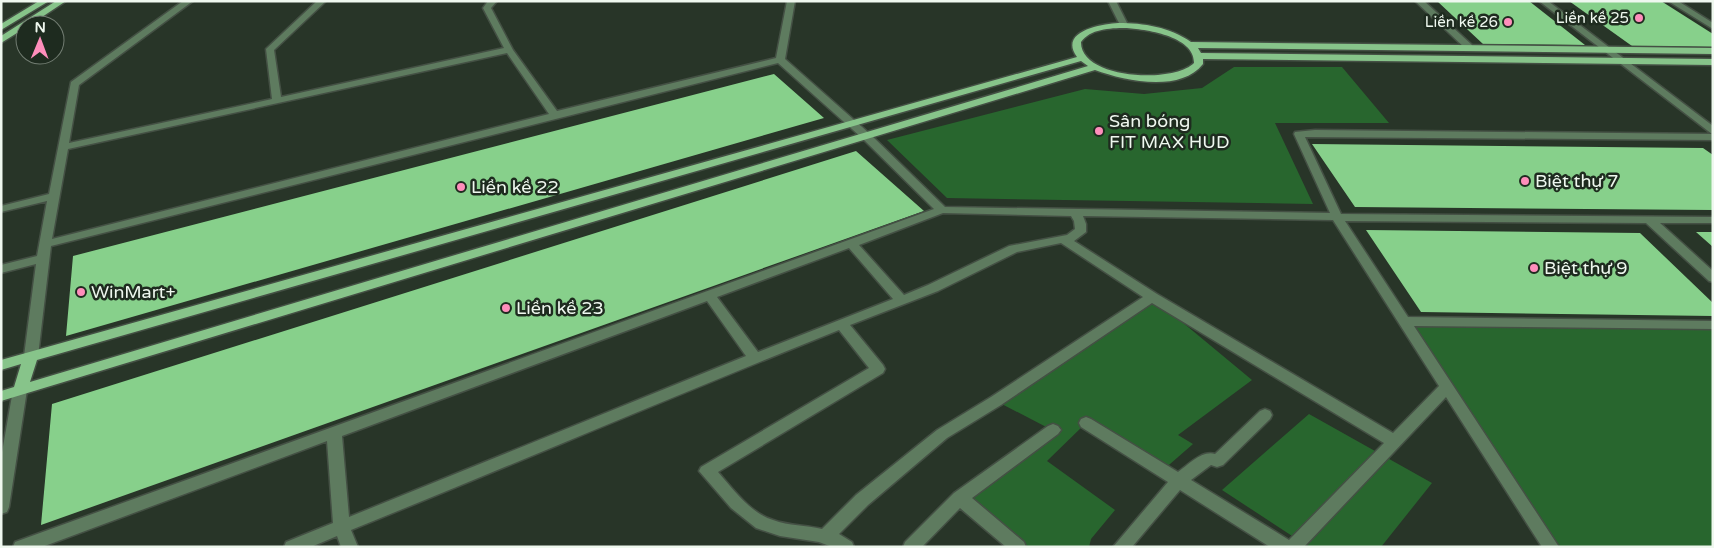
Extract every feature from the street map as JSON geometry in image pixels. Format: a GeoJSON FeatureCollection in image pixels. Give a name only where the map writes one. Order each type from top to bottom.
{"type":"FeatureCollection","features":[{"type":"Feature","properties":{"kind":"main road"},"geometry":{"type":"LineString","coordinates":[[1,28],[45,1]]}},
{"type":"Feature","properties":{"kind":"main road"},"geometry":{"type":"LineString","coordinates":[[1,40],[62,1]]}},
{"type":"Feature","properties":{"kind":"main road"},"geometry":{"type":"LineString","coordinates":[[1124,25],[1158,30],[1174,35],[1190,44],[1195,48],[1199,56],[1198,64],[1191,70],[1179,75],[1164,78],[1127,77],[1096,67],[1082,58],[1076,51],[1076,43],[1082,36],[1099,28],[1124,25]]}},
{"type":"Feature","properties":{"kind":"main road"},"geometry":{"type":"LineString","coordinates":[[1190,44],[1713,51]]}},
{"type":"Feature","properties":{"kind":"main road"},"geometry":{"type":"LineString","coordinates":[[1199,56],[1713,62]]}},
{"type":"Feature","properties":{"kind":"main road"},"geometry":{"type":"LineString","coordinates":[[1,365],[1082,58]]}},
{"type":"Feature","properties":{"kind":"main road"},"geometry":{"type":"LineString","coordinates":[[1,396],[1096,67]]}},
{"type":"Feature","properties":{"kind":"main road"},"geometry":{"type":"LineString","coordinates":[[20,390],[31,356]]}},
{"type":"Feature","properties":{"kind":"street"},"geometry":{"type":"LineString","coordinates":[[31,356],[43,258],[74,84],[189,1]]}},
{"type":"Feature","properties":{"kind":"street"},"geometry":{"type":"LineString","coordinates":[[276,101],[270,49],[322,1]]}},
{"type":"Feature","properties":{"kind":"street"},"geometry":{"type":"LineString","coordinates":[[493,1],[487,8],[510,50],[555,115]]}},
{"type":"Feature","properties":{"kind":"street"},"geometry":{"type":"LineString","coordinates":[[780,60],[791,1]]}},
{"type":"Feature","properties":{"kind":"street"},"geometry":{"type":"LineString","coordinates":[[1112,1],[1124,25]]}},
{"type":"Feature","properties":{"kind":"street"},"geometry":{"type":"LineString","coordinates":[[1418,1],[1469,47]]}},
{"type":"Feature","properties":{"kind":"street"},"geometry":{"type":"LineString","coordinates":[[1543,1],[1713,131]]}},
{"type":"Feature","properties":{"kind":"street"},"geometry":{"type":"LineString","coordinates":[[1672,1],[1713,27]]}},
{"type":"Feature","properties":{"kind":"street"},"geometry":{"type":"LineString","coordinates":[[63,147],[510,50]]}},
{"type":"Feature","properties":{"kind":"street"},"geometry":{"type":"LineString","coordinates":[[46,244],[780,60]]}},
{"type":"Feature","properties":{"kind":"street"},"geometry":{"type":"LineString","coordinates":[[780,60],[866,136],[942,210]]}},
{"type":"Feature","properties":{"kind":"street"},"geometry":{"type":"LineString","coordinates":[[1551,547],[1337,217],[1299,134],[1713,136]]}},
{"type":"Feature","properties":{"kind":"street"},"geometry":{"type":"LineString","coordinates":[[1,209],[55,196]]}},
{"type":"Feature","properties":{"kind":"street"},"geometry":{"type":"LineString","coordinates":[[21,547],[942,210],[1337,217],[1713,220]]}},
{"type":"Feature","properties":{"kind":"street"},"geometry":{"type":"LineString","coordinates":[[292,547],[961,276],[1013,249],[1027,244],[1070,238],[1080,232],[1082,226],[1080,219],[1074,212]]}},
{"type":"Feature","properties":{"kind":"street"},"geometry":{"type":"LineString","coordinates":[[1649,219],[1713,278]]}},
{"type":"Feature","properties":{"kind":"street"},"geometry":{"type":"LineString","coordinates":[[1063,239],[1152,297],[1395,442]]}},
{"type":"Feature","properties":{"kind":"street"},"geometry":{"type":"LineString","coordinates":[[851,243],[901,300]]}},
{"type":"Feature","properties":{"kind":"street"},"geometry":{"type":"LineString","coordinates":[[1,269],[43,258]]}},
{"type":"Feature","properties":{"kind":"street"},"geometry":{"type":"LineString","coordinates":[[709,295],[755,358]]}},
{"type":"Feature","properties":{"kind":"street"},"geometry":{"type":"LineString","coordinates":[[826,536],[862,500],[942,434],[996,401],[1152,297]]}},
{"type":"Feature","properties":{"kind":"street"},"geometry":{"type":"LineString","coordinates":[[1404,321],[1713,325]]}},
{"type":"Feature","properties":{"kind":"street"},"geometry":{"type":"LineString","coordinates":[[842,324],[878,369],[707,471],[749,514],[770,527],[826,536],[846,547]]}},
{"type":"Feature","properties":{"kind":"street"},"geometry":{"type":"LineString","coordinates":[[1293,547],[1447,386]]}},
{"type":"Feature","properties":{"kind":"street"},"geometry":{"type":"LineString","coordinates":[[1,507],[20,390]]}},
{"type":"Feature","properties":{"kind":"street"},"geometry":{"type":"LineString","coordinates":[[1121,547],[1178,481],[1209,458],[1217,461],[1265,415]]}},
{"type":"Feature","properties":{"kind":"street"},"geometry":{"type":"LineString","coordinates":[[1086,423],[1285,547]]}},
{"type":"Feature","properties":{"kind":"street"},"geometry":{"type":"LineString","coordinates":[[911,547],[960,498],[1053,430]]}},
{"type":"Feature","properties":{"kind":"street"},"geometry":{"type":"LineString","coordinates":[[334,432],[342,528],[350,547]]}},
{"type":"Feature","properties":{"kind":"street"},"geometry":{"type":"LineString","coordinates":[[960,498],[1018,547]]}},
{"type":"Feature","properties":{"kind":"green space","name":"Sân bóng FIT MAX HUD"},"geometry":{"type":"Polygon","coordinates":[[[1234,67],[1342,67],[1389,123],[1275,123],[1313,204],[947,198],[887,140],[1085,89],[1144,94],[1202,88],[1234,67]]]}},
{"type":"Feature","properties":{"kind":"green space"},"geometry":{"type":"Polygon","coordinates":[[[1152,297],[1252,380],[1178,435],[1193,444],[1162,471],[1086,423],[1047,461],[1115,510],[1091,539],[1089,547],[1018,547],[960,498],[1052,430],[996,401],[1152,297]]]}},
{"type":"Feature","properties":{"kind":"green space"},"geometry":{"type":"Polygon","coordinates":[[[1404,321],[1713,325],[1713,547],[1551,547],[1404,321]]]}},
{"type":"Feature","properties":{"kind":"green space"},"geometry":{"type":"Polygon","coordinates":[[[1309,414],[1432,483],[1381,547],[1309,547],[1222,490],[1309,414]]]}},
{"type":"Feature","properties":{"kind":"building","name":"Liền kề 26"},"geometry":{"type":"Polygon","coordinates":[[[1437,1],[1529,1],[1585,45],[1483,44],[1437,1]]]}},
{"type":"Feature","properties":{"kind":"building","name":"Liền kề 25"},"geometry":{"type":"Polygon","coordinates":[[[1569,1],[1661,1],[1713,34],[1713,47],[1632,46],[1569,1]]]}},
{"type":"Feature","properties":{"kind":"building","name":"Liền kề 22"},"geometry":{"type":"Polygon","coordinates":[[[774,74],[824,118],[66,336],[73,256],[774,74]]]}},
{"type":"Feature","properties":{"kind":"building","name":"Biệt thự 7"},"geometry":{"type":"Polygon","coordinates":[[[1312,144],[1703,148],[1713,155],[1713,210],[1355,207],[1312,144]]]}},
{"type":"Feature","properties":{"kind":"building","name":"Liền kề 23"},"geometry":{"type":"Polygon","coordinates":[[[856,151],[924,211],[41,525],[52,404],[856,151]]]}},
{"type":"Feature","properties":{"kind":"building","name":"Biệt thự 9"},"geometry":{"type":"Polygon","coordinates":[[[1366,230],[1640,233],[1713,303],[1713,316],[1421,312],[1366,230]]]}},
{"type":"Feature","properties":{"kind":"building"},"geometry":{"type":"Polygon","coordinates":[[[1696,232],[1713,232],[1713,247],[1696,232]]]}},
{"type":"Feature","properties":{"kind":"place","name":"Liền kề 25"},"geometry":{"type":"Point","coordinates":[1639,18]}},
{"type":"Feature","properties":{"kind":"place","name":"Liền kề 26"},"geometry":{"type":"Point","coordinates":[1508,22]}},
{"type":"Feature","properties":{"kind":"place","name":"Sân bóng FIT MAX HUD"},"geometry":{"type":"Point","coordinates":[1099,131]}},
{"type":"Feature","properties":{"kind":"place","name":"Biệt thự 7"},"geometry":{"type":"Point","coordinates":[1525,181]}},
{"type":"Feature","properties":{"kind":"place","name":"Liền kề 22"},"geometry":{"type":"Point","coordinates":[461,187]}},
{"type":"Feature","properties":{"kind":"place","name":"Biệt thự 9"},"geometry":{"type":"Point","coordinates":[1534,268]}},
{"type":"Feature","properties":{"kind":"place","name":"WinMart+"},"geometry":{"type":"Point","coordinates":[81,292]}},
{"type":"Feature","properties":{"kind":"place","name":"Liền kề 23"},"geometry":{"type":"Point","coordinates":[506,308]}}]}
